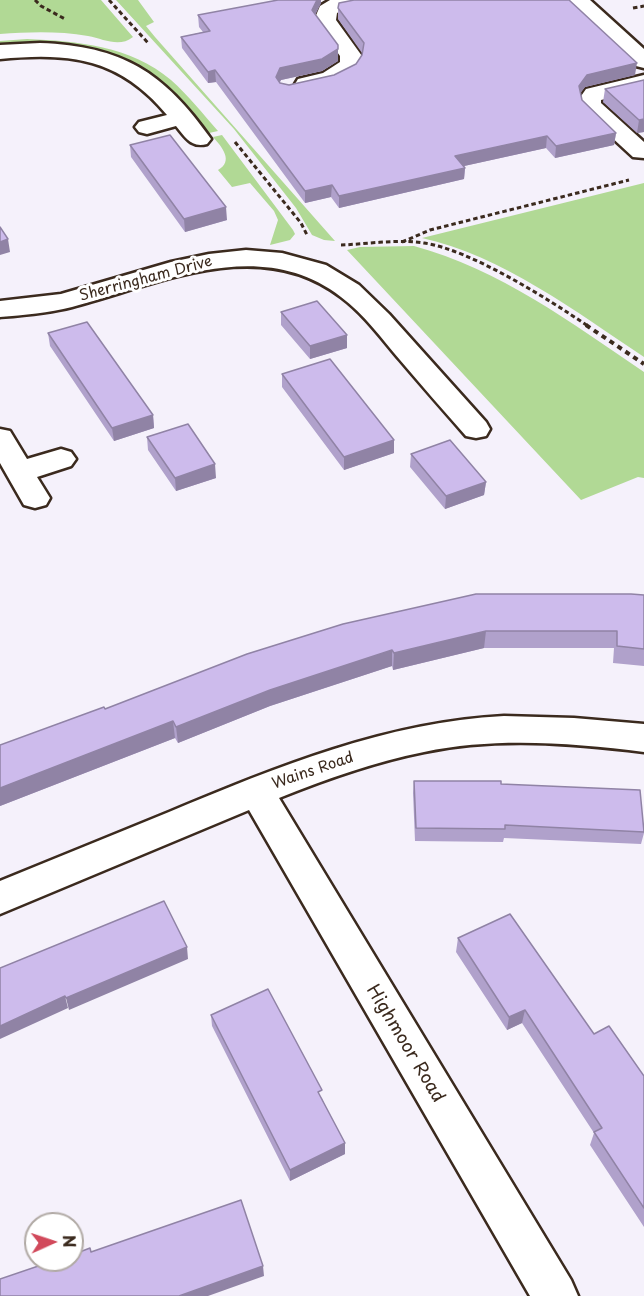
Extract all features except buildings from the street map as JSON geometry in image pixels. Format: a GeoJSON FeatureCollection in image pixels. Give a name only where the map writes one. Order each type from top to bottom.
{"type":"FeatureCollection","features":[{"type":"Feature","properties":{"kind":"street"},"geometry":{"type":"LineString","coordinates":[[289,87],[321,81],[347,69],[351,63],[351,56],[325,20],[327,10],[338,4],[369,0]]}},
{"type":"Feature","properties":{"kind":"street"},"geometry":{"type":"LineString","coordinates":[[578,0],[644,61]]}},
{"type":"Feature","properties":{"kind":"street"},"geometry":{"type":"LineString","coordinates":[[0,52],[49,49],[83,53],[116,63],[137,73],[154,87],[199,139]]}},
{"type":"Feature","properties":{"kind":"street"},"geometry":{"type":"LineString","coordinates":[[641,152],[590,105],[590,99],[594,94],[644,81]]}},
{"type":"Feature","properties":{"kind":"street"},"geometry":{"type":"LineString","coordinates":[[147,127],[181,118]]}},
{"type":"Feature","properties":{"kind":"street","name":"Sherringham Drive"},"geometry":{"type":"LineString","coordinates":[[0,309],[62,301],[213,260],[242,257],[275,260],[300,266],[325,275],[357,297],[476,429]]}},
{"type":"Feature","properties":{"kind":"street"},"geometry":{"type":"LineString","coordinates":[[0,438],[34,498]]}},
{"type":"Feature","properties":{"kind":"street"},"geometry":{"type":"LineString","coordinates":[[20,472],[61,459]]}},
{"type":"Feature","properties":{"kind":"street","name":"Wains Road"},"geometry":{"type":"LineString","coordinates":[[0,898],[256,791],[322,766],[389,746],[455,734],[512,729],[588,731],[644,738]]}},
{"type":"Feature","properties":{"kind":"street","name":"Highmoor Road"},"geometry":{"type":"LineString","coordinates":[[256,791],[553,1295]]}},
{"type":"Feature","properties":{"kind":"path"},"geometry":{"type":"LineString","coordinates":[[35,0],[41,7],[54,11],[72,26]]}},
{"type":"Feature","properties":{"kind":"path"},"geometry":{"type":"LineString","coordinates":[[401,242],[430,230],[633,179]]}},
{"type":"Feature","properties":{"kind":"path"},"geometry":{"type":"LineString","coordinates":[[332,246],[401,242],[439,246],[493,270],[549,302],[644,364]]}},
{"type":"Feature","properties":{"kind":"green space"},"geometry":{"type":"Polygon","coordinates":[[[0,0],[101,0],[133,37],[117,42],[66,33],[0,34],[0,0]]]}},
{"type":"Feature","properties":{"kind":"green space"},"geometry":{"type":"Polygon","coordinates":[[[116,0],[138,0],[154,22],[146,26],[335,241],[324,240],[312,235],[296,208],[234,129],[116,0]]]}},
{"type":"Feature","properties":{"kind":"green space"},"geometry":{"type":"Polygon","coordinates":[[[27,39],[84,44],[139,60],[171,80],[218,131],[209,133],[159,80],[135,64],[117,56],[98,50],[59,44],[0,45],[0,41],[27,39]]]}},
{"type":"Feature","properties":{"kind":"green space"},"geometry":{"type":"Polygon","coordinates":[[[222,135],[293,230],[295,234],[290,240],[270,245],[278,220],[274,211],[250,183],[232,187],[218,170],[223,166],[226,158],[223,149],[213,137],[222,135]]]}},
{"type":"Feature","properties":{"kind":"green space"},"geometry":{"type":"Polygon","coordinates":[[[644,183],[644,357],[538,287],[481,258],[452,246],[422,238],[644,183]]]}},
{"type":"Feature","properties":{"kind":"green space"},"geometry":{"type":"Polygon","coordinates":[[[414,246],[476,268],[505,283],[534,299],[644,372],[644,478],[638,477],[581,500],[347,250],[360,247],[414,246]]]}}]}
